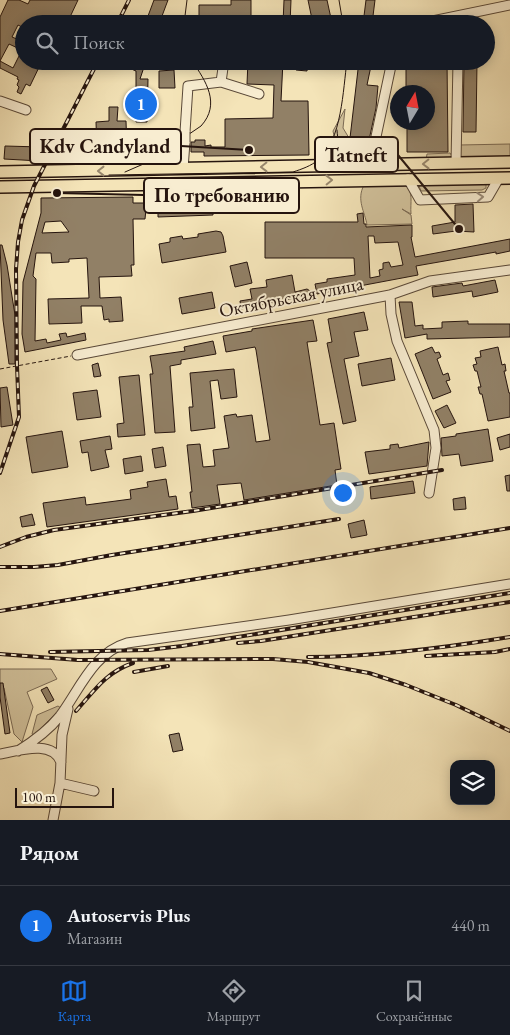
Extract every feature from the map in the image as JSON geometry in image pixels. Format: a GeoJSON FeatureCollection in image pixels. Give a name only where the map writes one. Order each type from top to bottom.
{"type":"FeatureCollection","features":[{"type":"Feature","properties":{"kind":"main road"},"geometry":{"type":"LineString","coordinates":[[0,172],[510,162]]}},
{"type":"Feature","properties":{"kind":"main road"},"geometry":{"type":"LineString","coordinates":[[0,187],[504,178]]}},
{"type":"Feature","properties":{"kind":"street"},"geometry":{"type":"LineString","coordinates":[[476,15],[510,5]]}},
{"type":"Feature","properties":{"kind":"street"},"geometry":{"type":"LineString","coordinates":[[221,82],[223,70]]}},
{"type":"Feature","properties":{"kind":"street"},"geometry":{"type":"LineString","coordinates":[[370,165],[390,70]]}},
{"type":"Feature","properties":{"kind":"street"},"geometry":{"type":"LineString","coordinates":[[456,163],[458,70]]}},
{"type":"Feature","properties":{"kind":"street"},"geometry":{"type":"LineString","coordinates":[[184,169],[188,86],[221,82],[258,94]]}},
{"type":"Feature","properties":{"kind":"street"},"geometry":{"type":"LineString","coordinates":[[0,101],[26,110]]}},
{"type":"Feature","properties":{"kind":"street"},"geometry":{"type":"LineString","coordinates":[[408,179],[420,200],[488,197],[504,178]]}},
{"type":"Feature","properties":{"kind":"street","name":"Октябрьская улица"},"geometry":{"type":"LineString","coordinates":[[77,355],[390,295],[430,281],[510,270]]}},
{"type":"Feature","properties":{"kind":"street"},"geometry":{"type":"LineString","coordinates":[[390,295],[391,314],[397,341],[434,430],[436,448],[429,492]]}},
{"type":"Feature","properties":{"kind":"street"},"geometry":{"type":"LineString","coordinates":[[18,751],[37,740],[48,730],[98,661],[109,650],[127,643],[289,620],[510,584]]}},
{"type":"Feature","properties":{"kind":"street"},"geometry":{"type":"LineString","coordinates":[[53,820],[62,765],[63,724],[72,699]]}},
{"type":"Feature","properties":{"kind":"street"},"geometry":{"type":"LineString","coordinates":[[0,754],[34,749],[49,750],[58,756],[62,765]]}},
{"type":"Feature","properties":{"kind":"street"},"geometry":{"type":"LineString","coordinates":[[60,783],[94,791]]}},
{"type":"Feature","properties":{"kind":"path"},"geometry":{"type":"LineString","coordinates":[[0,369],[77,355]]}},
{"type":"Feature","properties":{"kind":"shaded area"},"geometry":{"type":"Polygon","coordinates":[[[345,109],[343,128],[349,138],[363,140],[364,148],[370,149],[371,155],[363,157],[359,162],[339,161],[333,131],[345,109]]]}},
{"type":"Feature","properties":{"kind":"shaded area"},"geometry":{"type":"Polygon","coordinates":[[[510,144],[510,158],[459,159],[459,145],[510,144]]]}},
{"type":"Feature","properties":{"kind":"shaded area"},"geometry":{"type":"Polygon","coordinates":[[[450,153],[452,156],[449,160],[426,160],[427,154],[450,153]]]}},
{"type":"Feature","properties":{"kind":"shaded area"},"geometry":{"type":"Polygon","coordinates":[[[420,182],[486,183],[486,188],[482,190],[421,191],[420,182]]]}},
{"type":"Feature","properties":{"kind":"shaded area"},"geometry":{"type":"Polygon","coordinates":[[[364,185],[405,185],[411,194],[411,214],[402,209],[411,215],[412,224],[367,225],[361,201],[364,185]]]}},
{"type":"Feature","properties":{"kind":"shaded area"},"geometry":{"type":"Polygon","coordinates":[[[0,669],[51,669],[57,679],[27,692],[33,707],[22,742],[14,734],[4,688],[0,688],[0,669]]]}},
{"type":"Feature","properties":{"kind":"shaded area"},"geometry":{"type":"Polygon","coordinates":[[[58,706],[61,708],[34,735],[32,734],[37,715],[58,706]]]}},
{"type":"Feature","properties":{"kind":"building"},"geometry":{"type":"Polygon","coordinates":[[[8,0],[19,0],[28,4],[30,0],[78,0],[71,15],[15,15],[15,31],[12,37],[15,38],[15,47],[9,44],[0,61],[0,17],[8,0]]]}},
{"type":"Feature","properties":{"kind":"building"},"geometry":{"type":"Polygon","coordinates":[[[154,0],[168,0],[162,15],[148,15],[154,0]]]}},
{"type":"Feature","properties":{"kind":"building"},"geometry":{"type":"Polygon","coordinates":[[[231,0],[251,0],[251,15],[199,15],[199,5],[231,5],[231,0]]]}},
{"type":"Feature","properties":{"kind":"building"},"geometry":{"type":"Polygon","coordinates":[[[284,0],[291,0],[290,15],[283,15],[284,0]]]}},
{"type":"Feature","properties":{"kind":"building"},"geometry":{"type":"Polygon","coordinates":[[[308,0],[327,0],[330,15],[311,15],[308,0]]]}},
{"type":"Feature","properties":{"kind":"building"},"geometry":{"type":"Polygon","coordinates":[[[366,0],[375,0],[373,15],[364,15],[366,0]]]}},
{"type":"Feature","properties":{"kind":"building"},"geometry":{"type":"Polygon","coordinates":[[[0,61],[13,68],[15,64],[15,70],[38,70],[30,86],[26,84],[21,94],[17,92],[19,87],[17,85],[18,77],[0,68],[0,61]]]}},
{"type":"Feature","properties":{"kind":"building"},"geometry":{"type":"Polygon","coordinates":[[[134,70],[143,70],[140,79],[148,79],[147,122],[136,122],[136,71],[134,70]]]}},
{"type":"Feature","properties":{"kind":"building"},"geometry":{"type":"Polygon","coordinates":[[[174,70],[175,88],[159,88],[159,71],[174,70]]]}},
{"type":"Feature","properties":{"kind":"building"},"geometry":{"type":"Polygon","coordinates":[[[248,70],[283,70],[281,101],[308,101],[309,155],[204,156],[204,152],[191,152],[191,142],[195,142],[195,140],[205,140],[205,146],[225,147],[225,119],[273,118],[274,85],[247,84],[248,70]]]}},
{"type":"Feature","properties":{"kind":"building"},"geometry":{"type":"Polygon","coordinates":[[[358,70],[370,70],[367,85],[378,86],[376,108],[369,140],[350,138],[358,70]]]}},
{"type":"Feature","properties":{"kind":"building"},"geometry":{"type":"Polygon","coordinates":[[[406,70],[447,70],[448,152],[407,152],[407,130],[435,130],[435,85],[406,85],[406,70]]]}},
{"type":"Feature","properties":{"kind":"building"},"geometry":{"type":"Polygon","coordinates":[[[464,70],[477,70],[476,132],[463,132],[464,70]]]}},
{"type":"Feature","properties":{"kind":"building"},"geometry":{"type":"Polygon","coordinates":[[[109,107],[118,107],[117,121],[126,121],[127,152],[97,153],[96,122],[109,121],[109,107]]]}},
{"type":"Feature","properties":{"kind":"building"},"geometry":{"type":"Polygon","coordinates":[[[5,146],[41,147],[40,161],[4,159],[5,146]]]}},
{"type":"Feature","properties":{"kind":"building"},"geometry":{"type":"Polygon","coordinates":[[[213,196],[213,215],[158,217],[158,209],[146,209],[145,219],[133,219],[134,265],[131,265],[132,276],[99,277],[100,298],[121,297],[123,321],[109,322],[109,319],[104,320],[102,306],[81,306],[82,323],[49,324],[48,299],[89,298],[87,258],[69,259],[69,262],[52,263],[51,253],[36,253],[33,276],[36,279],[35,341],[46,339],[47,343],[61,340],[59,334],[66,333],[67,337],[85,333],[86,340],[25,352],[22,334],[23,282],[41,213],[41,198],[133,197],[133,203],[158,203],[158,197],[213,196]],[[61,221],[45,222],[42,233],[69,232],[61,221]]]}},
{"type":"Feature","properties":{"kind":"building"},"geometry":{"type":"Polygon","coordinates":[[[473,204],[474,232],[456,231],[433,234],[432,226],[455,222],[455,205],[473,204]]]}},
{"type":"Feature","properties":{"kind":"building"},"geometry":{"type":"Polygon","coordinates":[[[363,213],[366,227],[412,225],[411,237],[415,257],[510,239],[510,251],[416,266],[418,275],[317,294],[315,284],[327,282],[327,279],[355,275],[354,258],[265,258],[265,222],[358,222],[357,214],[363,213]],[[368,236],[370,278],[380,276],[379,270],[383,269],[383,263],[389,262],[391,267],[403,265],[398,242],[375,243],[374,236],[368,236]]]}},
{"type":"Feature","properties":{"kind":"building"},"geometry":{"type":"Polygon","coordinates":[[[221,232],[223,236],[226,252],[162,263],[159,244],[170,242],[170,238],[182,236],[183,239],[198,237],[198,234],[221,232]]]}},
{"type":"Feature","properties":{"kind":"building"},"geometry":{"type":"Polygon","coordinates":[[[0,245],[2,245],[7,265],[15,315],[15,364],[9,364],[3,320],[0,245]]]}},
{"type":"Feature","properties":{"kind":"building"},"geometry":{"type":"Polygon","coordinates":[[[247,262],[252,283],[235,287],[230,266],[247,262]]]}},
{"type":"Feature","properties":{"kind":"building"},"geometry":{"type":"Polygon","coordinates":[[[292,275],[295,292],[307,289],[315,294],[241,309],[240,301],[252,299],[250,289],[267,287],[266,280],[292,275]]]}},
{"type":"Feature","properties":{"kind":"building"},"geometry":{"type":"Polygon","coordinates":[[[495,280],[498,292],[473,297],[472,291],[433,297],[432,287],[462,283],[463,286],[495,280]]]}},
{"type":"Feature","properties":{"kind":"building"},"geometry":{"type":"Polygon","coordinates":[[[212,292],[215,308],[182,314],[179,298],[212,292]]]}},
{"type":"Feature","properties":{"kind":"building"},"geometry":{"type":"Polygon","coordinates":[[[399,302],[412,302],[415,326],[423,325],[423,329],[442,328],[442,322],[468,321],[468,324],[510,324],[510,337],[427,339],[427,334],[405,338],[399,302]]]}},
{"type":"Feature","properties":{"kind":"building"},"geometry":{"type":"Polygon","coordinates":[[[364,312],[368,330],[354,332],[359,356],[344,359],[356,421],[343,424],[327,343],[332,342],[328,319],[364,312]]]}},
{"type":"Feature","properties":{"kind":"building"},"geometry":{"type":"Polygon","coordinates":[[[313,320],[317,341],[307,342],[320,425],[334,423],[341,469],[335,470],[337,485],[244,500],[241,483],[217,485],[220,504],[192,508],[187,445],[200,444],[203,467],[215,466],[213,450],[229,448],[224,416],[236,414],[237,417],[252,415],[256,442],[270,440],[255,347],[226,352],[223,336],[252,331],[252,329],[313,320]]]}},
{"type":"Feature","properties":{"kind":"building"},"geometry":{"type":"Polygon","coordinates":[[[213,341],[216,354],[181,360],[181,364],[170,366],[175,432],[155,433],[150,374],[153,374],[150,356],[185,351],[184,347],[213,341]]]}},
{"type":"Feature","properties":{"kind":"building"},"geometry":{"type":"Polygon","coordinates":[[[432,347],[435,353],[439,352],[441,357],[437,359],[443,375],[448,373],[450,380],[446,381],[451,392],[433,399],[415,354],[432,347]]]}},
{"type":"Feature","properties":{"kind":"building"},"geometry":{"type":"Polygon","coordinates":[[[498,347],[502,365],[505,364],[506,371],[504,371],[510,393],[510,417],[488,421],[482,394],[480,394],[478,387],[481,387],[477,371],[475,371],[473,365],[477,364],[475,358],[481,357],[480,351],[498,347]]]}},
{"type":"Feature","properties":{"kind":"building"},"geometry":{"type":"Polygon","coordinates":[[[391,358],[395,380],[362,386],[358,364],[391,358]]]}},
{"type":"Feature","properties":{"kind":"building"},"geometry":{"type":"Polygon","coordinates":[[[98,363],[101,376],[94,377],[92,365],[98,363]]]}},
{"type":"Feature","properties":{"kind":"building"},"geometry":{"type":"Polygon","coordinates":[[[234,369],[237,397],[221,399],[218,380],[210,381],[215,428],[191,431],[189,407],[193,407],[190,373],[234,369]]]}},
{"type":"Feature","properties":{"kind":"building"},"geometry":{"type":"Polygon","coordinates":[[[139,375],[145,435],[118,437],[117,424],[124,423],[119,377],[139,375]]]}},
{"type":"Feature","properties":{"kind":"building"},"geometry":{"type":"Polygon","coordinates":[[[7,387],[13,425],[1,427],[0,388],[7,387]]]}},
{"type":"Feature","properties":{"kind":"building"},"geometry":{"type":"Polygon","coordinates":[[[97,390],[101,417],[77,420],[73,393],[97,390]]]}},
{"type":"Feature","properties":{"kind":"building"},"geometry":{"type":"Polygon","coordinates":[[[447,405],[456,423],[444,428],[435,411],[447,405]]]}},
{"type":"Feature","properties":{"kind":"building"},"geometry":{"type":"Polygon","coordinates":[[[488,429],[493,461],[461,466],[459,454],[442,456],[441,438],[488,429]]]}},
{"type":"Feature","properties":{"kind":"building"},"geometry":{"type":"Polygon","coordinates":[[[62,431],[68,467],[32,473],[26,437],[62,431]]]}},
{"type":"Feature","properties":{"kind":"building"},"geometry":{"type":"Polygon","coordinates":[[[510,434],[510,447],[500,450],[497,438],[510,434]]]}},
{"type":"Feature","properties":{"kind":"building"},"geometry":{"type":"Polygon","coordinates":[[[110,436],[112,449],[105,450],[109,467],[91,471],[88,452],[82,453],[80,441],[110,436]]]}},
{"type":"Feature","properties":{"kind":"building"},"geometry":{"type":"Polygon","coordinates":[[[429,442],[427,466],[369,474],[365,452],[390,449],[390,445],[398,444],[399,448],[429,442]]]}},
{"type":"Feature","properties":{"kind":"building"},"geometry":{"type":"Polygon","coordinates":[[[163,447],[166,466],[155,468],[152,449],[163,447]]]}},
{"type":"Feature","properties":{"kind":"building"},"geometry":{"type":"Polygon","coordinates":[[[141,456],[143,471],[125,474],[123,459],[141,456]]]}},
{"type":"Feature","properties":{"kind":"building"},"geometry":{"type":"Polygon","coordinates":[[[510,475],[510,491],[507,491],[505,476],[510,475]]]}},
{"type":"Feature","properties":{"kind":"building"},"geometry":{"type":"Polygon","coordinates":[[[166,479],[169,497],[176,496],[178,509],[47,527],[43,503],[85,497],[86,505],[131,499],[130,490],[148,487],[147,482],[166,479]]]}},
{"type":"Feature","properties":{"kind":"building"},"geometry":{"type":"Polygon","coordinates":[[[413,481],[415,493],[371,499],[370,487],[413,481]]]}},
{"type":"Feature","properties":{"kind":"building"},"geometry":{"type":"Polygon","coordinates":[[[465,497],[466,509],[454,510],[453,499],[465,497]]]}},
{"type":"Feature","properties":{"kind":"building"},"geometry":{"type":"Polygon","coordinates":[[[32,514],[35,525],[22,527],[20,517],[32,514]]]}},
{"type":"Feature","properties":{"kind":"building"},"geometry":{"type":"Polygon","coordinates":[[[364,520],[367,535],[351,538],[348,524],[364,520]]]}},
{"type":"Feature","properties":{"kind":"building"},"geometry":{"type":"Polygon","coordinates":[[[0,683],[3,683],[10,733],[5,734],[0,697],[0,683]]]}},
{"type":"Feature","properties":{"kind":"building"},"geometry":{"type":"Polygon","coordinates":[[[47,687],[54,700],[48,703],[41,690],[47,687]]]}},
{"type":"Feature","properties":{"kind":"building"},"geometry":{"type":"Polygon","coordinates":[[[179,733],[183,750],[173,752],[169,735],[179,733]]]}},
{"type":"Feature","properties":{"kind":"tram line"},"geometry":{"type":"LineString","coordinates":[[185,15],[187,0]]}},
{"type":"Feature","properties":{"kind":"tram line"},"geometry":{"type":"LineString","coordinates":[[339,0],[342,15]]}},
{"type":"Feature","properties":{"kind":"tram line"},"geometry":{"type":"LineString","coordinates":[[125,172],[148,162],[201,126],[207,118],[211,101],[206,85],[198,70]]}},
{"type":"Feature","properties":{"kind":"tram line"},"geometry":{"type":"LineString","coordinates":[[109,175],[293,172],[309,166],[326,151],[337,128],[346,70]]}},
{"type":"Feature","properties":{"kind":"tram line"},"geometry":{"type":"LineString","coordinates":[[337,130],[342,151],[348,156],[385,170]]}},
{"type":"Feature","properties":{"kind":"railway"},"geometry":{"type":"LineString","coordinates":[[122,15],[129,0]]}},
{"type":"Feature","properties":{"kind":"railway"},"geometry":{"type":"LineString","coordinates":[[0,473],[19,417],[16,269],[22,220],[34,186],[93,70]]}},
{"type":"Feature","properties":{"kind":"railway"},"geometry":{"type":"LineString","coordinates":[[0,547],[26,537],[54,530],[193,511],[442,470]]}},
{"type":"Feature","properties":{"kind":"railway"},"geometry":{"type":"LineString","coordinates":[[0,567],[58,565],[339,519]]}},
{"type":"Feature","properties":{"kind":"railway"},"geometry":{"type":"LineString","coordinates":[[0,611],[510,528]]}},
{"type":"Feature","properties":{"kind":"railway"},"geometry":{"type":"LineString","coordinates":[[50,652],[148,650],[182,646],[510,593]]}},
{"type":"Feature","properties":{"kind":"railway"},"geometry":{"type":"LineString","coordinates":[[238,643],[510,602]]}},
{"type":"Feature","properties":{"kind":"railway"},"geometry":{"type":"LineString","coordinates":[[308,657],[409,651],[510,637]]}},
{"type":"Feature","properties":{"kind":"railway"},"geometry":{"type":"LineString","coordinates":[[426,656],[495,652],[510,649]]}},
{"type":"Feature","properties":{"kind":"railway"},"geometry":{"type":"LineString","coordinates":[[0,654],[78,660],[273,659],[308,662],[369,673],[406,685],[456,705],[510,731]]}},
{"type":"Feature","properties":{"kind":"railway"},"geometry":{"type":"LineString","coordinates":[[76,711],[108,677],[133,663]]}},
{"type":"Feature","properties":{"kind":"railway"},"geometry":{"type":"LineString","coordinates":[[134,672],[168,666]]}},
{"type":"Feature","properties":{"kind":"place","name":"Autoservis Plus"},"geometry":{"type":"Point","coordinates":[141,104]}},
{"type":"Feature","properties":{"kind":"place","name":"Kdv Candyland"},"geometry":{"type":"Point","coordinates":[249,150]}},
{"type":"Feature","properties":{"kind":"place","name":"По требованию"},"geometry":{"type":"Point","coordinates":[57,193]}},
{"type":"Feature","properties":{"kind":"place","name":"Tatneft"},"geometry":{"type":"Point","coordinates":[459,229]}}]}
